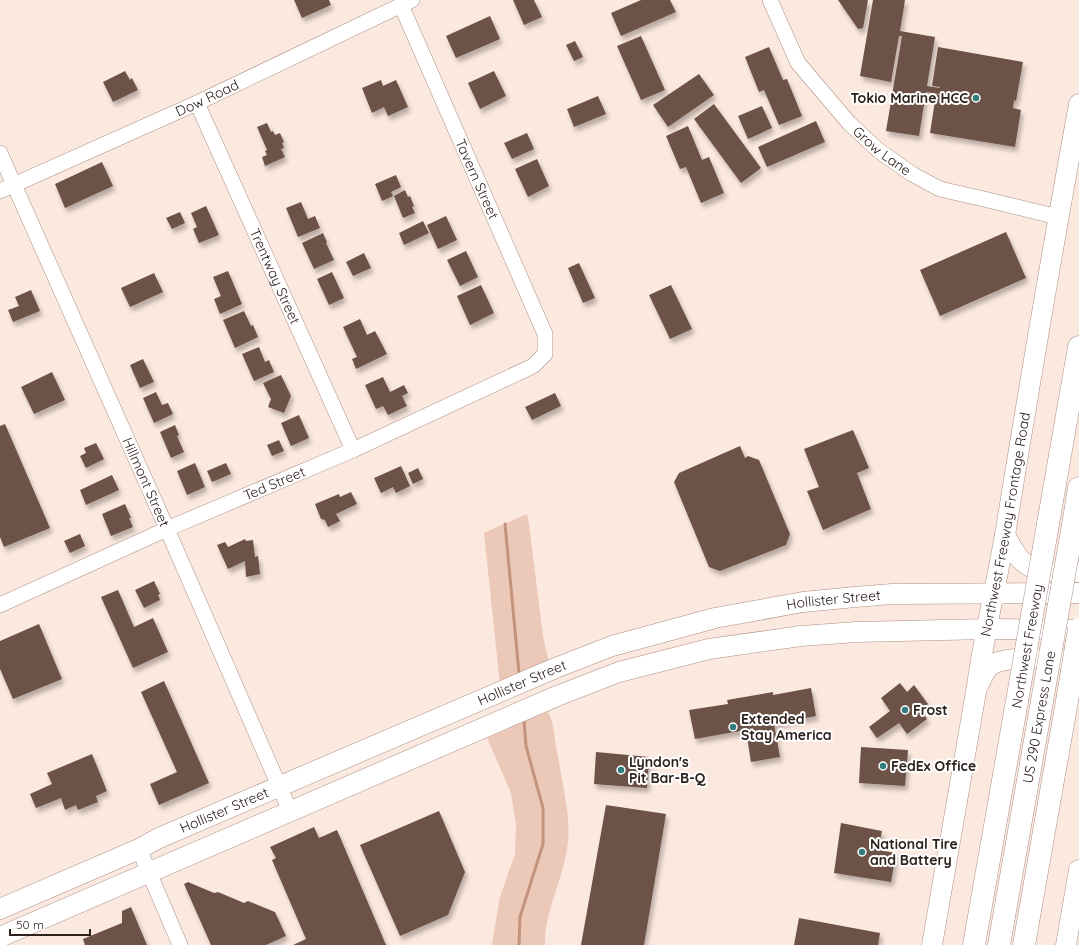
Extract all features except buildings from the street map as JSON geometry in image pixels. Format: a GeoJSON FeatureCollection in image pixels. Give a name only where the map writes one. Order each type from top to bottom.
{"type":"FeatureCollection","features":[{"type":"Feature","properties":{"kind":"highway","name":"Northwest Freeway"},"geometry":{"type":"LineString","coordinates":[[974,945],[1079,347]]}},
{"type":"Feature","properties":{"kind":"highway","name":"US 290 Express Lane"},"geometry":{"type":"LineString","coordinates":[[999,945],[1079,488]]}},
{"type":"Feature","properties":{"kind":"highway"},"geometry":{"type":"LineString","coordinates":[[1024,945],[1079,630]]}},
{"type":"Feature","properties":{"kind":"main road","name":"Northwest Freeway Frontage Road"},"geometry":{"type":"LineString","coordinates":[[932,945],[982,650],[988,629],[1005,535],[1058,217],[1079,104]]}},
{"type":"Feature","properties":{"kind":"main road"},"geometry":{"type":"LineString","coordinates":[[1005,535],[1016,555],[1025,564],[1039,572],[1079,572]]}},
{"type":"Feature","properties":{"kind":"main road","name":"Hollister Street"},"geometry":{"type":"LineString","coordinates":[[0,909],[139,849],[160,838],[558,667],[612,646],[715,618],[803,602],[892,594],[1079,593]]}},
{"type":"Feature","properties":{"kind":"main road"},"geometry":{"type":"LineString","coordinates":[[802,636],[803,602]]}},
{"type":"Feature","properties":{"kind":"main road","name":"Hollister Street"},"geometry":{"type":"LineString","coordinates":[[0,937],[563,693],[619,672],[709,649],[802,636],[857,632],[988,629],[1079,630]]}},
{"type":"Feature","properties":{"kind":"main road"},"geometry":{"type":"LineString","coordinates":[[977,686],[989,666],[997,661],[1021,658],[1079,660]]}},
{"type":"Feature","properties":{"kind":"main road"},"geometry":{"type":"LineString","coordinates":[[1066,945],[1079,870]]}},
{"type":"Feature","properties":{"kind":"street","name":"Grow Lane"},"geometry":{"type":"LineString","coordinates":[[770,0],[798,63],[849,123],[878,150],[912,174],[940,189],[1058,217]]}},
{"type":"Feature","properties":{"kind":"street","name":"Dow Road"},"geometry":{"type":"LineString","coordinates":[[7,188],[197,103],[407,3]]}},
{"type":"Feature","properties":{"kind":"street","name":"Tavern Street"},"geometry":{"type":"LineString","coordinates":[[407,3],[545,334],[545,354]]}},
{"type":"Feature","properties":{"kind":"street","name":"Trentway Street"},"geometry":{"type":"LineString","coordinates":[[197,103],[354,450]]}},
{"type":"Feature","properties":{"kind":"street","name":"Hillmont Street"},"geometry":{"type":"LineString","coordinates":[[0,153],[7,188],[168,529],[290,811]]}},
{"type":"Feature","properties":{"kind":"street","name":"Ted Street"},"geometry":{"type":"LineString","coordinates":[[0,605],[168,529],[354,450],[533,366],[545,354]]}},
{"type":"Feature","properties":{"kind":"street"},"geometry":{"type":"LineString","coordinates":[[139,849],[180,945]]}},
{"type":"Feature","properties":{"kind":"shaded area"},"geometry":{"type":"Polygon","coordinates":[[[527,514],[543,636],[549,663],[500,685],[484,533],[527,514]]]}},
{"type":"Feature","properties":{"kind":"shaded area"},"geometry":{"type":"Polygon","coordinates":[[[548,712],[552,721],[563,784],[567,812],[568,841],[563,868],[548,919],[545,945],[492,945],[500,897],[515,854],[516,824],[511,793],[487,738],[548,712]]]}},
{"type":"Feature","properties":{"kind":"waterway"},"geometry":{"type":"LineString","coordinates":[[505,524],[519,673]]}},
{"type":"Feature","properties":{"kind":"waterway"},"geometry":{"type":"LineString","coordinates":[[519,945],[520,917],[543,844],[543,808],[526,746],[524,721]]}},
{"type":"Feature","properties":{"kind":"place","name":"Tokio Marine HCC"},"geometry":{"type":"Point","coordinates":[976,98]}},
{"type":"Feature","properties":{"kind":"place","name":"Frost"},"geometry":{"type":"Point","coordinates":[905,710]}},
{"type":"Feature","properties":{"kind":"place","name":"Extended Stay America"},"geometry":{"type":"Point","coordinates":[733,727]}},
{"type":"Feature","properties":{"kind":"place","name":"FedEx Office"},"geometry":{"type":"Point","coordinates":[883,766]}},
{"type":"Feature","properties":{"kind":"place","name":"Lyndon's Pit Bar-B-Q"},"geometry":{"type":"Point","coordinates":[621,770]}},
{"type":"Feature","properties":{"kind":"place","name":"National Tire and Battery"},"geometry":{"type":"Point","coordinates":[862,852]}}]}
